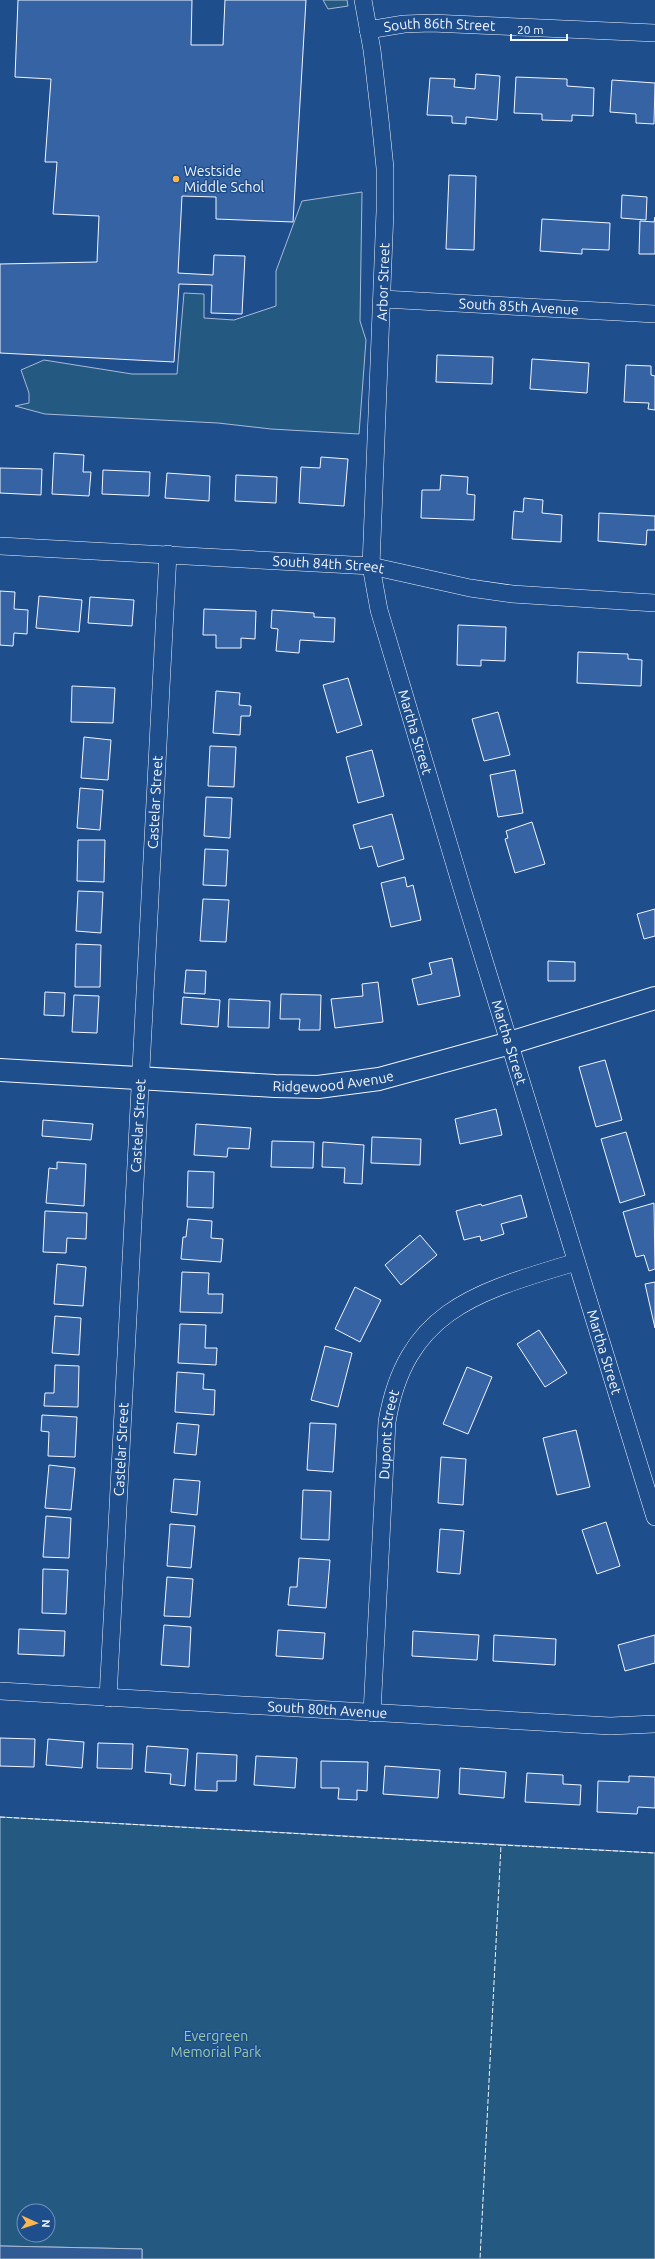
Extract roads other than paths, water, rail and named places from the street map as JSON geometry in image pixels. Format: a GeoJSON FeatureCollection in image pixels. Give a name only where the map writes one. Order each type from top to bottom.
{"type":"FeatureCollection","features":[{"type":"Feature","properties":{"kind":"main road","name":"Ridgewood Avenue"},"geometry":{"type":"LineString","coordinates":[[0,1070],[275,1086],[318,1087],[349,1084],[380,1079],[510,1044],[655,998]]}},
{"type":"Feature","properties":{"kind":"street","name":"Arbor Street"},"geometry":{"type":"LineString","coordinates":[[363,0],[368,30],[384,168],[383,298],[371,566]]}},
{"type":"Feature","properties":{"kind":"street","name":"South 86th Street"},"geometry":{"type":"LineString","coordinates":[[368,30],[404,24],[432,22],[655,33]]}},
{"type":"Feature","properties":{"kind":"street","name":"South 85th Avenue"},"geometry":{"type":"LineString","coordinates":[[383,298],[655,314]]}},
{"type":"Feature","properties":{"kind":"street","name":"South 84th Street"},"geometry":{"type":"LineString","coordinates":[[0,546],[371,566],[470,588],[512,594],[655,603]]}},
{"type":"Feature","properties":{"kind":"street","name":"Castelar Street"},"geometry":{"type":"LineString","coordinates":[[108,1698],[168,554]]}},
{"type":"Feature","properties":{"kind":"street","name":"Martha Street"},"geometry":{"type":"LineString","coordinates":[[371,566],[379,610],[576,1262],[655,1517]]}},
{"type":"Feature","properties":{"kind":"street","name":"Dupont Street"},"geometry":{"type":"LineString","coordinates":[[372,1713],[387,1422],[391,1396],[403,1366],[421,1339],[434,1325],[454,1308],[498,1286],[576,1262]]}},
{"type":"Feature","properties":{"kind":"street","name":"South 80th Avenue"},"geometry":{"type":"LineString","coordinates":[[0,1691],[610,1726],[655,1724]]}},
{"type":"Feature","properties":{"kind":"place","name":"Westside Middle Schol"},"geometry":{"type":"Point","coordinates":[176,179]}},
{"type":"Feature","properties":{"kind":"park label","name":"Evergreen Memorial Park"},"geometry":{"type":"Point","coordinates":[216,2044]}}]}
